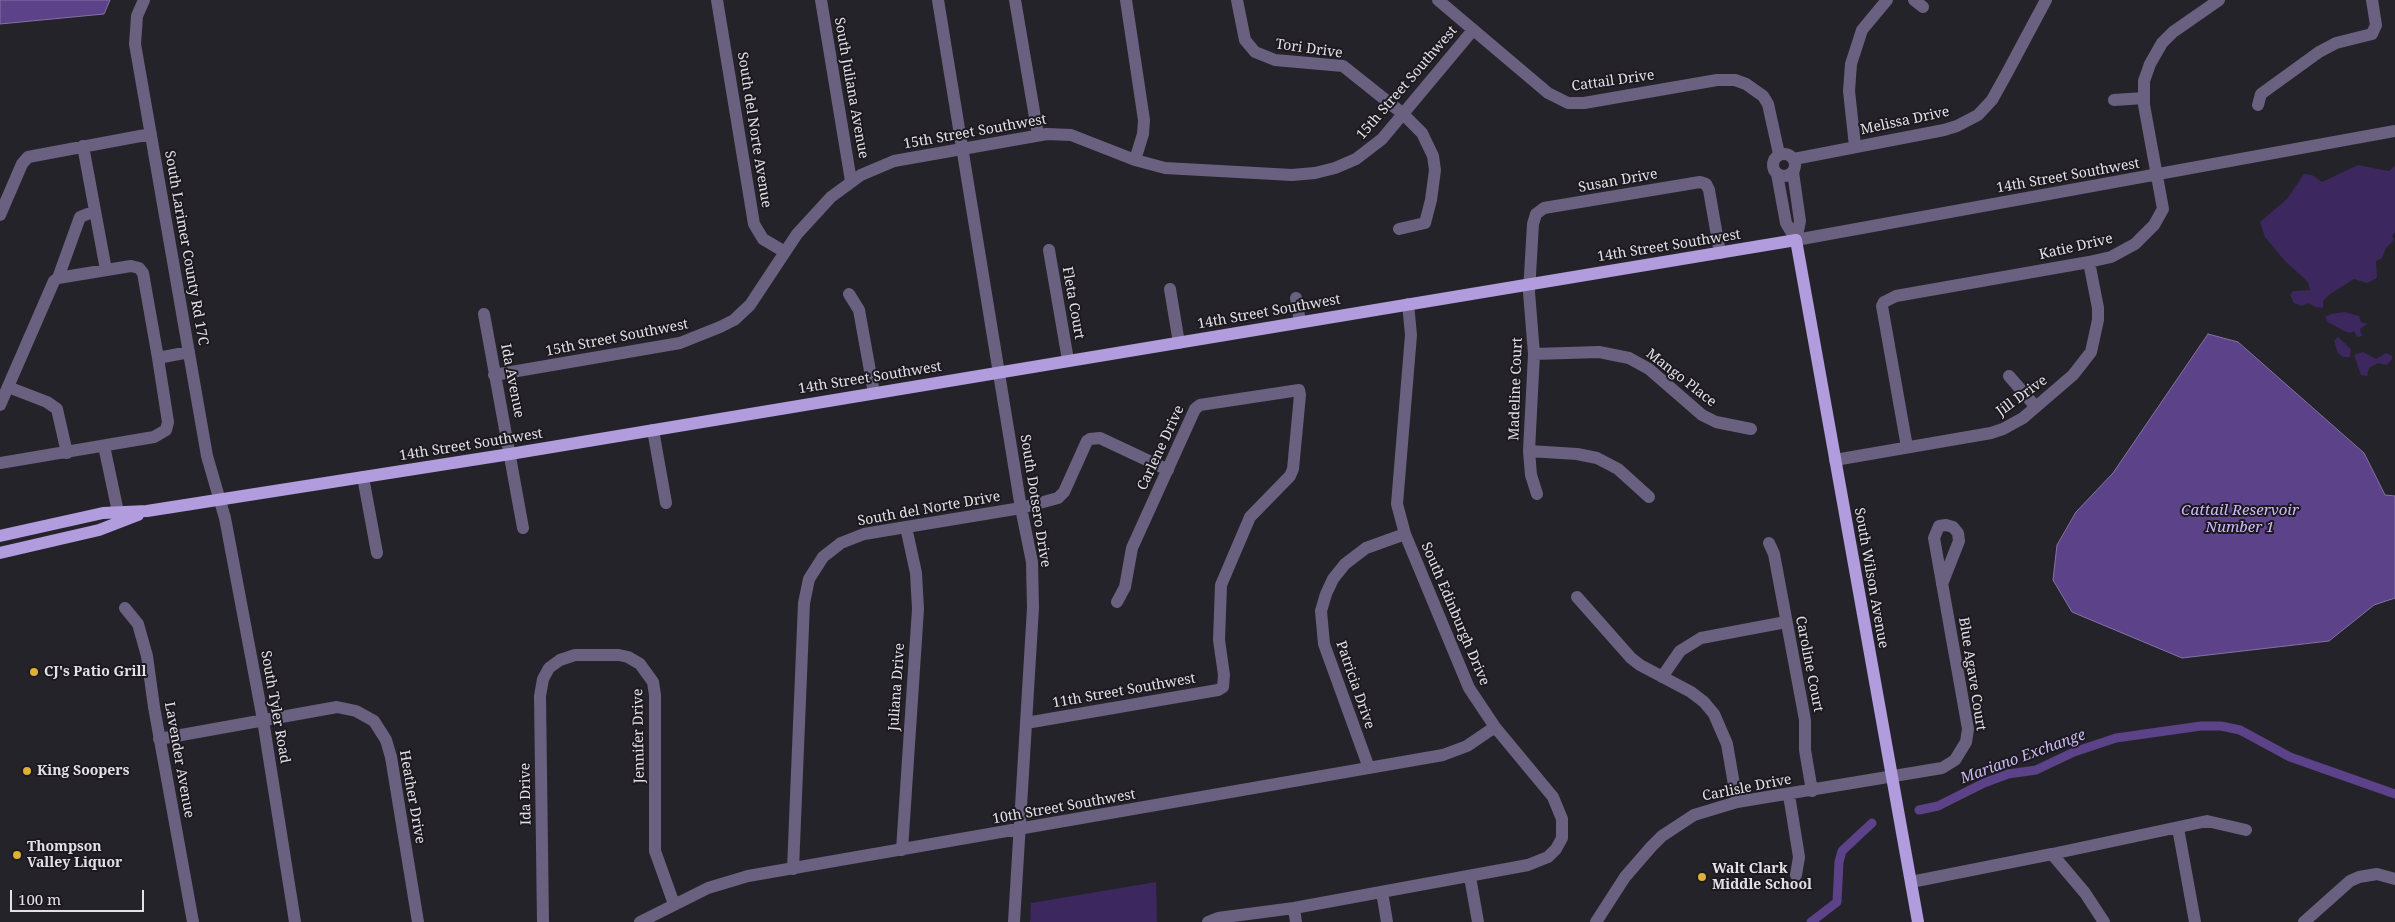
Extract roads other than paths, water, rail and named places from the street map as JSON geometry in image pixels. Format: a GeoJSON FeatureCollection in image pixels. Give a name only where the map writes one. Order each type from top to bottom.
{"type":"FeatureCollection","features":[{"type":"Feature","properties":{"kind":"main road","name":"14th Street Southwest"},"geometry":{"type":"LineString","coordinates":[[0,536],[103,513],[147,512],[510,454],[1796,240]]}},
{"type":"Feature","properties":{"kind":"main road","name":"South Wilson Avenue"},"geometry":{"type":"LineString","coordinates":[[1796,240],[1918,922]]}},
{"type":"Feature","properties":{"kind":"main road","name":"14th Street Southwest"},"geometry":{"type":"LineString","coordinates":[[0,553],[99,530],[147,512]]}},
{"type":"Feature","properties":{"kind":"street","name":"South del Norte Avenue"},"geometry":{"type":"LineString","coordinates":[[717,0],[754,224],[763,239],[784,252]]}},
{"type":"Feature","properties":{"kind":"street","name":"South Juliana Avenue"},"geometry":{"type":"LineString","coordinates":[[821,0],[851,181]]}},
{"type":"Feature","properties":{"kind":"street","name":"South Dotsero Drive"},"geometry":{"type":"LineString","coordinates":[[938,0],[1021,508],[1032,562],[1032,608],[1014,922]]}},
{"type":"Feature","properties":{"kind":"street"},"geometry":{"type":"LineString","coordinates":[[1015,0],[1038,135]]}},
{"type":"Feature","properties":{"kind":"street"},"geometry":{"type":"LineString","coordinates":[[1126,0],[1144,120],[1143,134],[1135,160]]}},
{"type":"Feature","properties":{"kind":"street","name":"Tori Drive"},"geometry":{"type":"LineString","coordinates":[[1237,0],[1246,40],[1259,54],[1275,60],[1343,66],[1402,113],[1422,133],[1428,143],[1434,170],[1431,200],[1425,223],[1399,229]]}},
{"type":"Feature","properties":{"kind":"street","name":"Cattail Drive"},"geometry":{"type":"LineString","coordinates":[[1438,0],[1548,93],[1568,103],[1584,103],[1717,80],[1735,80],[1746,84],[1762,96],[1768,104],[1779,154]]}},
{"type":"Feature","properties":{"kind":"street"},"geometry":{"type":"LineString","coordinates":[[1855,146],[1849,92],[1851,64],[1862,30],[1887,0]]}},
{"type":"Feature","properties":{"kind":"street","name":"Melissa Drive"},"geometry":{"type":"LineString","coordinates":[[1794,165],[1855,146],[1944,130],[1957,126],[1978,115],[1996,93],[2046,0]]}},
{"type":"Feature","properties":{"kind":"street","name":"Katie Drive"},"geometry":{"type":"LineString","coordinates":[[1907,447],[1882,306],[1884,302],[1896,296],[2089,262],[2120,253],[2134,244],[2154,225],[2163,209],[2144,98],[2144,81],[2150,64],[2162,43],[2181,26],[2218,0]]}},
{"type":"Feature","properties":{"kind":"street"},"geometry":{"type":"LineString","coordinates":[[2258,104],[2261,94],[2319,52],[2336,43],[2372,34],[2376,26],[2372,0]]}},
{"type":"Feature","properties":{"kind":"street","name":"South Larimer County Rd 17C"},"geometry":{"type":"LineString","coordinates":[[144,1],[137,16],[135,44],[207,456],[219,499]]}},
{"type":"Feature","properties":{"kind":"street","name":"15th Street Southwest"},"geometry":{"type":"LineString","coordinates":[[494,375],[680,344],[704,335],[734,320],[750,305],[784,252],[814,214],[831,197],[851,181],[894,161],[1038,135],[1071,135],[1135,160],[1181,170],[1292,174],[1314,173],[1347,163],[1366,153],[1382,139],[1473,30]]}},
{"type":"Feature","properties":{"kind":"street"},"geometry":{"type":"LineString","coordinates":[[2114,100],[2144,98]]}},
{"type":"Feature","properties":{"kind":"street","name":"14th Street Southwest"},"geometry":{"type":"LineString","coordinates":[[1796,240],[2157,176],[2395,131]]}},
{"type":"Feature","properties":{"kind":"street"},"geometry":{"type":"LineString","coordinates":[[0,214],[22,164],[28,157],[151,134]]}},
{"type":"Feature","properties":{"kind":"street"},"geometry":{"type":"LineString","coordinates":[[83,146],[106,270]]}},
{"type":"Feature","properties":{"kind":"street"},"geometry":{"type":"LineString","coordinates":[[1779,154],[1789,154],[1794,165],[1786,176],[1777,174],[1772,163],[1779,154]]}},
{"type":"Feature","properties":{"kind":"street","name":"South Wilson Avenue"},"geometry":{"type":"LineString","coordinates":[[1794,165],[1800,221],[1796,240]]}},
{"type":"Feature","properties":{"kind":"street","name":"South Wilson Avenue"},"geometry":{"type":"LineString","coordinates":[[1777,174],[1786,223],[1796,240]]}},
{"type":"Feature","properties":{"kind":"street","name":"Susan Drive"},"geometry":{"type":"LineString","coordinates":[[1529,284],[1533,224],[1540,210],[1695,182],[1706,184],[1720,253]]}},
{"type":"Feature","properties":{"kind":"street"},"geometry":{"type":"LineString","coordinates":[[0,405],[54,281],[58,278],[80,217],[95,210]]}},
{"type":"Feature","properties":{"kind":"street","name":"Fleta Court"},"geometry":{"type":"LineString","coordinates":[[1049,250],[1068,360]]}},
{"type":"Feature","properties":{"kind":"street","name":"Jill Drive"},"geometry":{"type":"LineString","coordinates":[[1835,460],[1991,433],[2014,424],[2036,407],[2074,375],[2091,352],[2098,320],[2089,262]]}},
{"type":"Feature","properties":{"kind":"street"},"geometry":{"type":"LineString","coordinates":[[0,463],[154,437],[166,430],[168,422],[143,273],[139,268],[131,266],[58,278]]}},
{"type":"Feature","properties":{"kind":"street","name":"Madeline Court"},"geometry":{"type":"LineString","coordinates":[[1529,284],[1534,354],[1529,452],[1531,475],[1537,494]]}},
{"type":"Feature","properties":{"kind":"street"},"geometry":{"type":"LineString","coordinates":[[1170,289],[1180,342]]}},
{"type":"Feature","properties":{"kind":"street"},"geometry":{"type":"LineString","coordinates":[[849,294],[859,310],[874,393]]}},
{"type":"Feature","properties":{"kind":"street"},"geometry":{"type":"LineString","coordinates":[[1296,298],[1300,322]]}},
{"type":"Feature","properties":{"kind":"street","name":"South Edinburgh Drive"},"geometry":{"type":"LineString","coordinates":[[1208,922],[1218,918],[1294,908],[1528,865],[1542,860],[1556,849],[1562,838],[1562,819],[1553,797],[1494,728],[1469,688],[1405,534],[1398,504],[1411,335],[1408,304]]}},
{"type":"Feature","properties":{"kind":"street","name":"Ida Avenue"},"geometry":{"type":"LineString","coordinates":[[484,314],[523,528]]}},
{"type":"Feature","properties":{"kind":"street"},"geometry":{"type":"LineString","coordinates":[[158,358],[189,352]]}},
{"type":"Feature","properties":{"kind":"street","name":"Mango Place"},"geometry":{"type":"LineString","coordinates":[[1534,354],[1599,352],[1629,358],[1649,369],[1702,415],[1716,422],[1751,429]]}},
{"type":"Feature","properties":{"kind":"street"},"geometry":{"type":"LineString","coordinates":[[2009,376],[2036,407]]}},
{"type":"Feature","properties":{"kind":"street"},"geometry":{"type":"LineString","coordinates":[[8,387],[47,402],[57,409],[66,453]]}},
{"type":"Feature","properties":{"kind":"street","name":"Carlene Drive"},"geometry":{"type":"LineString","coordinates":[[1117,602],[1125,588],[1132,548],[1198,406],[1294,389],[1300,392],[1290,476],[1250,517],[1221,585],[1219,640],[1225,685]]}},
{"type":"Feature","properties":{"kind":"street"},"geometry":{"type":"LineString","coordinates":[[653,430],[666,504]]}},
{"type":"Feature","properties":{"kind":"street","name":"South del Norte Drive"},"geometry":{"type":"LineString","coordinates":[[793,869],[803,618],[809,579],[823,557],[841,543],[864,534],[1021,508],[1060,497],[1090,439],[1100,438],[1168,470]]}},
{"type":"Feature","properties":{"kind":"street"},"geometry":{"type":"LineString","coordinates":[[104,446],[118,512]]}},
{"type":"Feature","properties":{"kind":"street"},"geometry":{"type":"LineString","coordinates":[[1529,452],[1577,454],[1598,458],[1618,469],[1649,497]]}},
{"type":"Feature","properties":{"kind":"street"},"geometry":{"type":"LineString","coordinates":[[364,477],[377,553]]}},
{"type":"Feature","properties":{"kind":"street","name":"South Tyler Road"},"geometry":{"type":"LineString","coordinates":[[219,499],[225,518],[262,720],[295,922]]}},
{"type":"Feature","properties":{"kind":"street","name":"Juliana Drive"},"geometry":{"type":"LineString","coordinates":[[902,850],[918,609],[916,572],[906,527]]}},
{"type":"Feature","properties":{"kind":"street","name":"Patricia Drive"},"geometry":{"type":"LineString","coordinates":[[1369,768],[1324,644],[1321,611],[1333,579],[1345,564],[1366,548],[1405,534]]}},
{"type":"Feature","properties":{"kind":"street","name":"Caroline Court"},"geometry":{"type":"LineString","coordinates":[[1769,543],[1774,554],[1805,720],[1805,750],[1812,791]]}},
{"type":"Feature","properties":{"kind":"street","name":"Blue Agave Court"},"geometry":{"type":"LineString","coordinates":[[1892,776],[1949,764],[1961,753],[1966,742],[1967,721],[1942,584]]}},
{"type":"Feature","properties":{"kind":"street"},"geometry":{"type":"LineString","coordinates":[[1578,597],[1631,658],[1691,692],[1704,702],[1719,722],[1727,744],[1737,802]]}},
{"type":"Feature","properties":{"kind":"street","name":"Lavender Avenue"},"geometry":{"type":"LineString","coordinates":[[125,608],[138,624],[147,656],[159,739],[193,922]]}},
{"type":"Feature","properties":{"kind":"street"},"geometry":{"type":"LineString","coordinates":[[1662,677],[1680,651],[1700,638],[1786,622]]}},
{"type":"Feature","properties":{"kind":"street","name":"Jennifer Drive"},"geometry":{"type":"LineString","coordinates":[[549,668],[568,657],[618,655],[634,660],[649,674],[655,694],[655,851],[674,904]]}},
{"type":"Feature","properties":{"kind":"street","name":"Ida Drive"},"geometry":{"type":"LineString","coordinates":[[543,922],[540,696],[543,679],[549,668]]}},
{"type":"Feature","properties":{"kind":"street","name":"11th Street Southwest"},"geometry":{"type":"LineString","coordinates":[[1026,723],[1218,690],[1225,685]]}},
{"type":"Feature","properties":{"kind":"street","name":"Heather Drive"},"geometry":{"type":"LineString","coordinates":[[159,739],[337,707],[356,711],[374,722],[386,740],[390,756],[418,922]]}},
{"type":"Feature","properties":{"kind":"street","name":"10th Street Southwest"},"geometry":{"type":"LineString","coordinates":[[640,922],[708,888],[728,881],[1443,756],[1467,746],[1494,728]]}},
{"type":"Feature","properties":{"kind":"street","name":"Carlisle Drive"},"geometry":{"type":"LineString","coordinates":[[1596,922],[1625,877],[1662,836],[1694,815],[1737,802],[1789,795],[1892,776]]}},
{"type":"Feature","properties":{"kind":"street"},"geometry":{"type":"LineString","coordinates":[[1789,795],[1799,857],[1796,875]]}},
{"type":"Feature","properties":{"kind":"street"},"geometry":{"type":"LineString","coordinates":[[1911,882],[2053,855],[2208,821],[2246,830]]}},
{"type":"Feature","properties":{"kind":"street"},"geometry":{"type":"LineString","coordinates":[[2178,828],[2195,922]]}},
{"type":"Feature","properties":{"kind":"street"},"geometry":{"type":"LineString","coordinates":[[2053,855],[2085,893],[2104,922]]}},
{"type":"Feature","properties":{"kind":"street"},"geometry":{"type":"LineString","coordinates":[[2304,922],[2358,877],[2377,874],[2395,879]]}},
{"type":"Feature","properties":{"kind":"street"},"geometry":{"type":"LineString","coordinates":[[1470,877],[1478,922]]}},
{"type":"Feature","properties":{"kind":"street"},"geometry":{"type":"LineString","coordinates":[[1382,892],[1387,922]]}},
{"type":"Feature","properties":{"kind":"street"},"geometry":{"type":"LineString","coordinates":[[1294,908],[1296,922]]}},
{"type":"Feature","properties":{"kind":"water"},"geometry":{"type":"Polygon","coordinates":[[[0,0],[110,0],[104,14],[0,24],[0,0]]]}},
{"type":"Feature","properties":{"kind":"water","name":"Cattail Reservoir Number 1"},"geometry":{"type":"Polygon","coordinates":[[[2208,334],[2238,342],[2364,453],[2385,495],[2395,496],[2395,598],[2374,605],[2329,641],[2182,658],[2072,612],[2053,580],[2057,545],[2076,512],[2113,473],[2208,334]]]}},
{"type":"Feature","properties":{"kind":"waterway","name":"Mariano Exchange"},"geometry":{"type":"LineString","coordinates":[[1919,810],[1938,806],[1984,783],[2008,774],[2036,770],[2074,752],[2116,738],[2201,726],[2221,726],[2240,730],[2290,757],[2395,794]]}},
{"type":"Feature","properties":{"kind":"waterway","name":"Mariano Exchange"},"geometry":{"type":"LineString","coordinates":[[1811,922],[1837,902],[1839,862],[1842,851],[1872,823]]}},
{"type":"Feature","properties":{"kind":"place","name":"CJ's Patio Grill"},"geometry":{"type":"Point","coordinates":[34,672]}},
{"type":"Feature","properties":{"kind":"place","name":"King Soopers"},"geometry":{"type":"Point","coordinates":[27,771]}},
{"type":"Feature","properties":{"kind":"place","name":"Thompson Valley Liquor"},"geometry":{"type":"Point","coordinates":[17,855]}},
{"type":"Feature","properties":{"kind":"place","name":"Walt Clark Middle School"},"geometry":{"type":"Point","coordinates":[1702,877]}}]}
